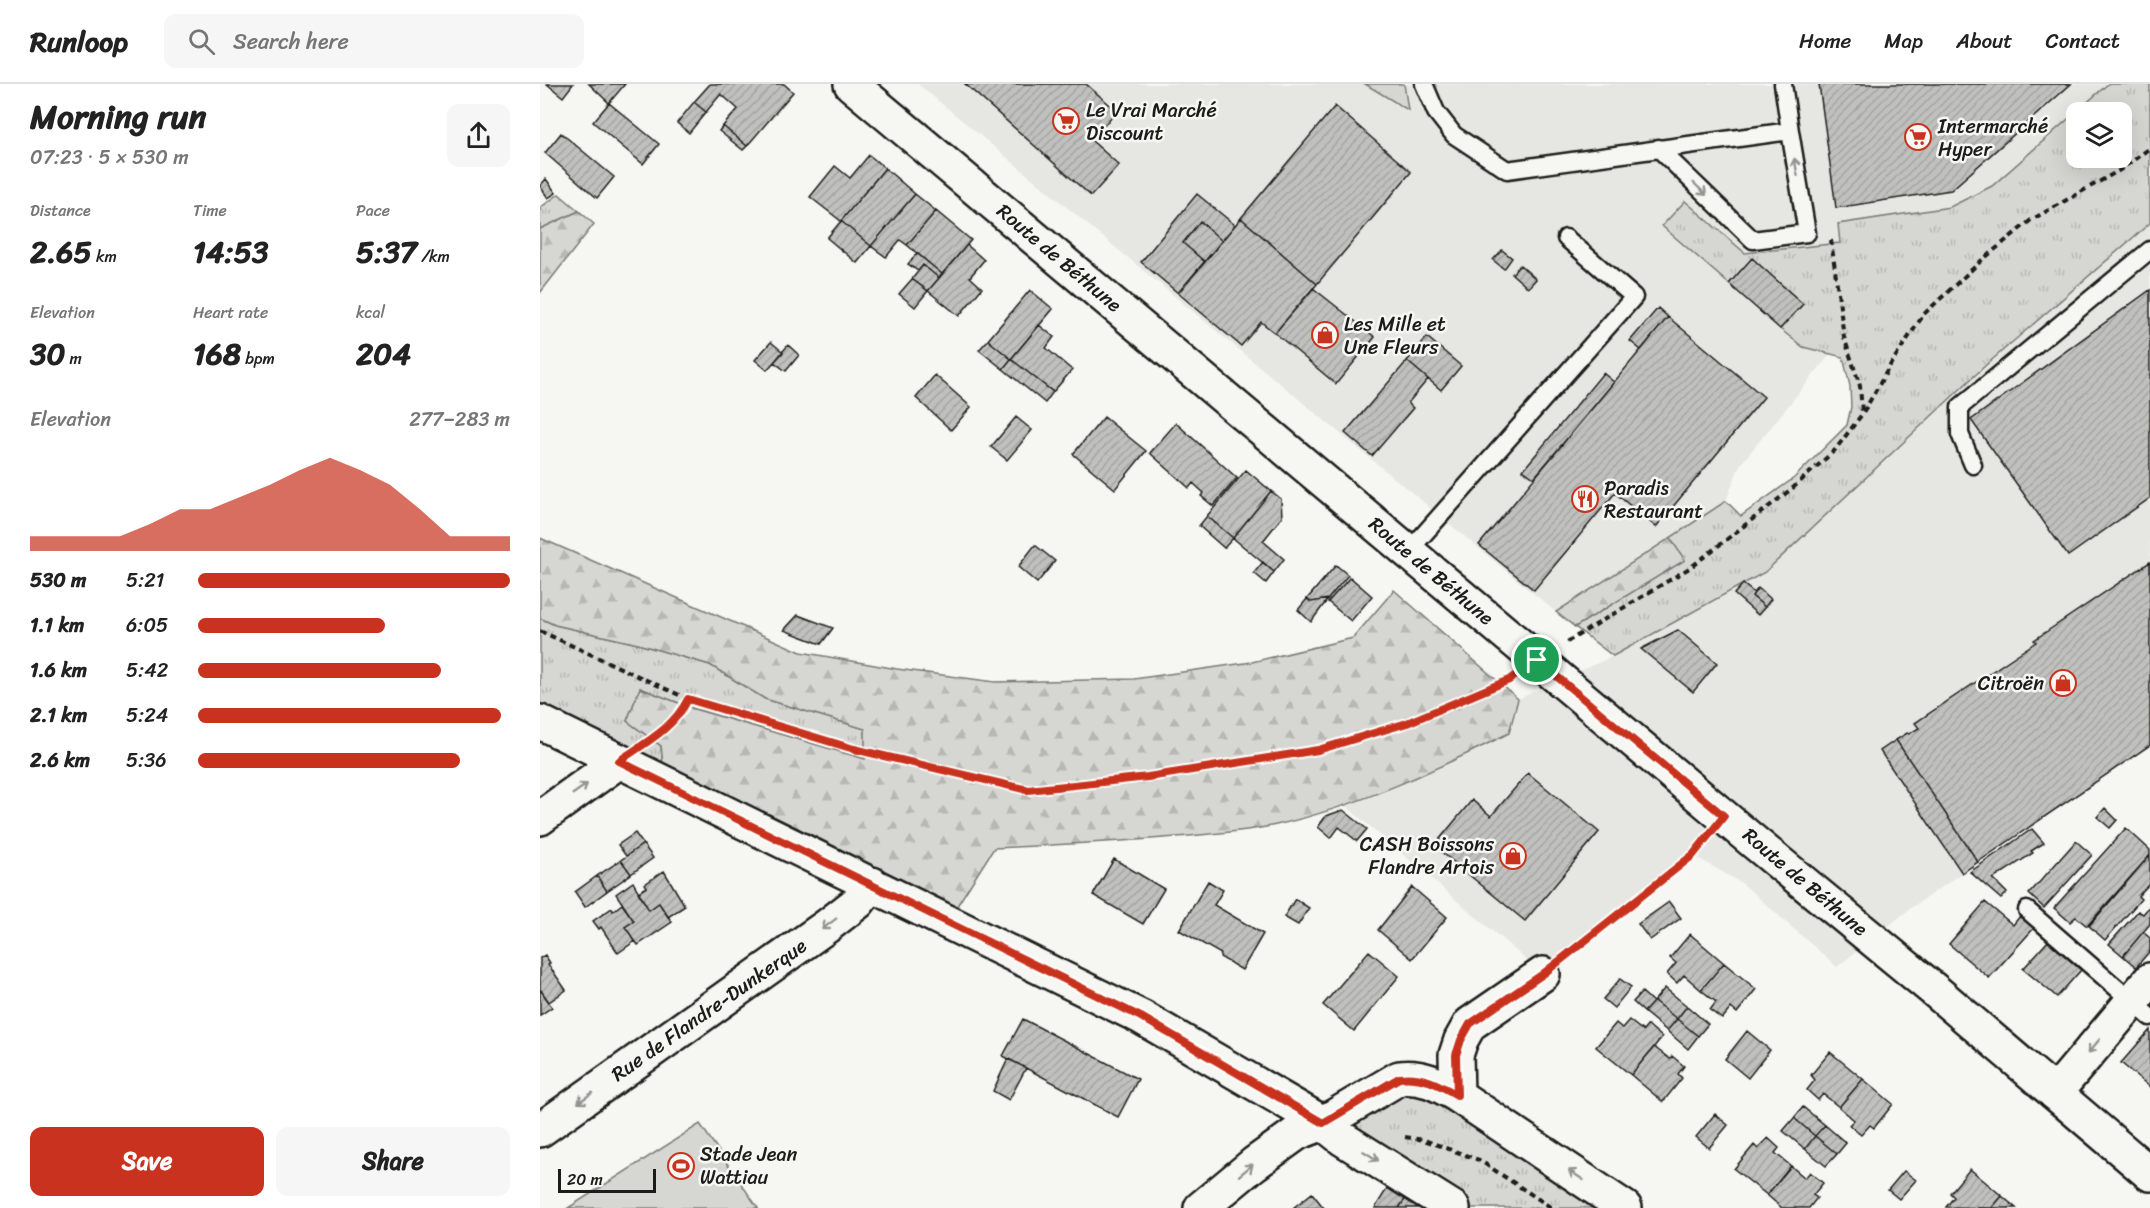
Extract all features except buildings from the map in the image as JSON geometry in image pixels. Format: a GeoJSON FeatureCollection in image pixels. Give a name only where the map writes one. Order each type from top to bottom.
{"type":"FeatureCollection","features":[{"type":"Feature","properties":{"kind":"street","name":"Route de Béthune"},"geometry":{"type":"LineString","coordinates":[[851,84],[1873,939],[2150,1174]]}},
{"type":"Feature","properties":{"kind":"street"},"geometry":{"type":"LineString","coordinates":[[540,722],[1141,1017],[1323,1123],[1343,1139],[1453,1208]]}},
{"type":"Feature","properties":{"kind":"street"},"geometry":{"type":"LineString","coordinates":[[540,818],[619,761]]}},
{"type":"Feature","properties":{"kind":"street","name":"Rue de Flandre-Dunkerque"},"geometry":{"type":"LineString","coordinates":[[540,1130],[827,926],[858,902],[872,884]]}},
{"type":"Feature","properties":{"kind":"street"},"geometry":{"type":"LineString","coordinates":[[1457,1095],[1456,1055],[1470,1024],[1543,974]]}},
{"type":"Feature","properties":{"kind":"street"},"geometry":{"type":"LineString","coordinates":[[2055,1093],[2144,1000]]}},
{"type":"Feature","properties":{"kind":"street"},"geometry":{"type":"LineString","coordinates":[[1201,1208],[1254,1164],[1297,1133],[1323,1123],[1399,1078],[1412,1076],[1435,1082],[1457,1095],[1624,1208]]}},
{"type":"Feature","properties":{"kind":"lane"},"geometry":{"type":"LineString","coordinates":[[1424,84],[1436,112],[1454,135],[1507,171],[1790,131]]}},
{"type":"Feature","properties":{"kind":"lane"},"geometry":{"type":"LineString","coordinates":[[1658,148],[1753,240],[1807,233],[1783,84]]}},
{"type":"Feature","properties":{"kind":"lane"},"geometry":{"type":"LineString","coordinates":[[1408,552],[1634,297],[1566,238]]}},
{"type":"Feature","properties":{"kind":"lane"},"geometry":{"type":"LineString","coordinates":[[1973,465],[1960,434],[1960,407],[2150,250]]}},
{"type":"Feature","properties":{"kind":"lane"},"geometry":{"type":"LineString","coordinates":[[2027,910],[2144,1000]]}},
{"type":"Feature","properties":{"kind":"path"},"geometry":{"type":"LineString","coordinates":[[540,631],[688,699],[854,749],[1028,790],[1148,777],[1318,750],[1407,723],[1509,680],[1537,660],[1691,567],[1794,487],[1835,450],[1863,413],[1892,362],[1924,314],[1982,260],[2031,220],[2120,170],[2150,148]]}},
{"type":"Feature","properties":{"kind":"path"},"geometry":{"type":"LineString","coordinates":[[1830,232],[1844,338],[1860,386],[1863,413]]}},
{"type":"Feature","properties":{"kind":"path"},"geometry":{"type":"LineString","coordinates":[[619,761],[673,722],[688,699]]}},
{"type":"Feature","properties":{"kind":"path"},"geometry":{"type":"LineString","coordinates":[[1543,974],[1693,855],[1724,816]]}},
{"type":"Feature","properties":{"kind":"path"},"geometry":{"type":"LineString","coordinates":[[1395,1135],[1424,1140],[1479,1160],[1552,1208]]}},
{"type":"Feature","properties":{"kind":"shaded area"},"geometry":{"type":"Polygon","coordinates":[[[918,84],[2108,84],[2088,102],[2066,102],[2066,121],[1992,186],[1950,207],[1740,465],[1726,501],[1556,612],[918,84]]]}},
{"type":"Feature","properties":{"kind":"shaded area"},"geometry":{"type":"Polygon","coordinates":[[[2150,223],[2150,745],[1911,908],[1837,967],[1743,884],[1693,855],[1543,974],[1345,805],[1462,757],[1509,733],[1518,699],[1613,656],[1930,415],[2150,223]]]}},
{"type":"Feature","properties":{"kind":"green space"},"geometry":{"type":"Polygon","coordinates":[[[1365,84],[1404,84],[1408,110],[1365,84]]]}},
{"type":"Feature","properties":{"kind":"green space"},"geometry":{"type":"Polygon","coordinates":[[[2108,84],[2150,84],[2150,223],[1986,365],[1765,572],[1613,656],[1575,627],[1684,560],[1670,538],[1726,501],[1741,516],[1794,478],[1847,425],[1851,407],[1850,386],[1843,357],[1803,347],[1780,329],[1803,304],[1752,259],[1729,284],[1662,226],[1685,201],[1745,253],[1840,243],[1838,224],[1950,207],[1992,186],[2066,121],[2066,168],[2132,168],[2132,102],[2087,102],[2108,84]]]}},
{"type":"Feature","properties":{"kind":"green space"},"geometry":{"type":"Polygon","coordinates":[[[559,194],[579,211],[540,229],[540,208],[559,194]]]}},
{"type":"Feature","properties":{"kind":"green space"},"geometry":{"type":"Polygon","coordinates":[[[579,211],[594,224],[540,293],[540,229],[579,211]]]}},
{"type":"Feature","properties":{"kind":"green space"},"geometry":{"type":"Polygon","coordinates":[[[540,538],[801,652],[897,669],[995,682],[1134,679],[1252,662],[1353,638],[1394,590],[1518,699],[1509,733],[1366,798],[1306,817],[1276,825],[1226,832],[994,848],[955,909],[663,765],[661,746],[627,721],[640,688],[694,709],[865,759],[865,729],[765,699],[710,665],[638,644],[555,625],[540,618],[540,538]]]}},
{"type":"Feature","properties":{"kind":"green space"},"geometry":{"type":"Polygon","coordinates":[[[1670,538],[1685,560],[1575,627],[1556,612],[1670,538]]]}},
{"type":"Feature","properties":{"kind":"green space"},"geometry":{"type":"Polygon","coordinates":[[[540,618],[555,625],[638,644],[710,665],[765,699],[865,729],[866,759],[694,709],[640,688],[627,721],[661,746],[663,765],[540,705],[540,618]]]}},
{"type":"Feature","properties":{"kind":"green space"},"geometry":{"type":"Polygon","coordinates":[[[1428,1082],[1629,1208],[1452,1208],[1343,1139],[1351,1107],[1428,1082]]]}},
{"type":"Feature","properties":{"kind":"green space","name":"Stade Jean Wattiau"},"geometry":{"type":"Polygon","coordinates":[[[700,1124],[758,1208],[568,1208],[700,1124]]]}},
{"type":"Feature","properties":{"kind":"place","name":"Le Vrai Marché Discount"},"geometry":{"type":"Point","coordinates":[1066,121]}},
{"type":"Feature","properties":{"kind":"place","name":"Intermarché Hyper"},"geometry":{"type":"Point","coordinates":[1918,137]}},
{"type":"Feature","properties":{"kind":"place","name":"Les Mille et Une Fleurs"},"geometry":{"type":"Point","coordinates":[1325,335]}},
{"type":"Feature","properties":{"kind":"place","name":"Paradis Restaurant"},"geometry":{"type":"Point","coordinates":[1585,499]}},
{"type":"Feature","properties":{"kind":"place","name":"Citroën"},"geometry":{"type":"Point","coordinates":[2063,683]}},
{"type":"Feature","properties":{"kind":"place","name":"CASH Boissons Flandre Artois"},"geometry":{"type":"Point","coordinates":[1513,856]}},
{"type":"Feature","properties":{"kind":"place","name":"Stade Jean Wattiau"},"geometry":{"type":"Point","coordinates":[681,1166]}},
{"type":"Feature","properties":{"kind":"route"},"geometry":{"type":"LineString","coordinates":[[1537,660],[1724,816],[1693,855],[1543,974],[1470,1024],[1456,1055],[1457,1095],[1435,1082],[1422,1078],[1412,1076],[1399,1078],[1380,1087],[1323,1123],[1141,1017],[619,761],[673,722],[688,699],[854,749],[1028,790],[1148,777],[1318,750],[1407,723],[1509,680],[1537,660]]}}]}
